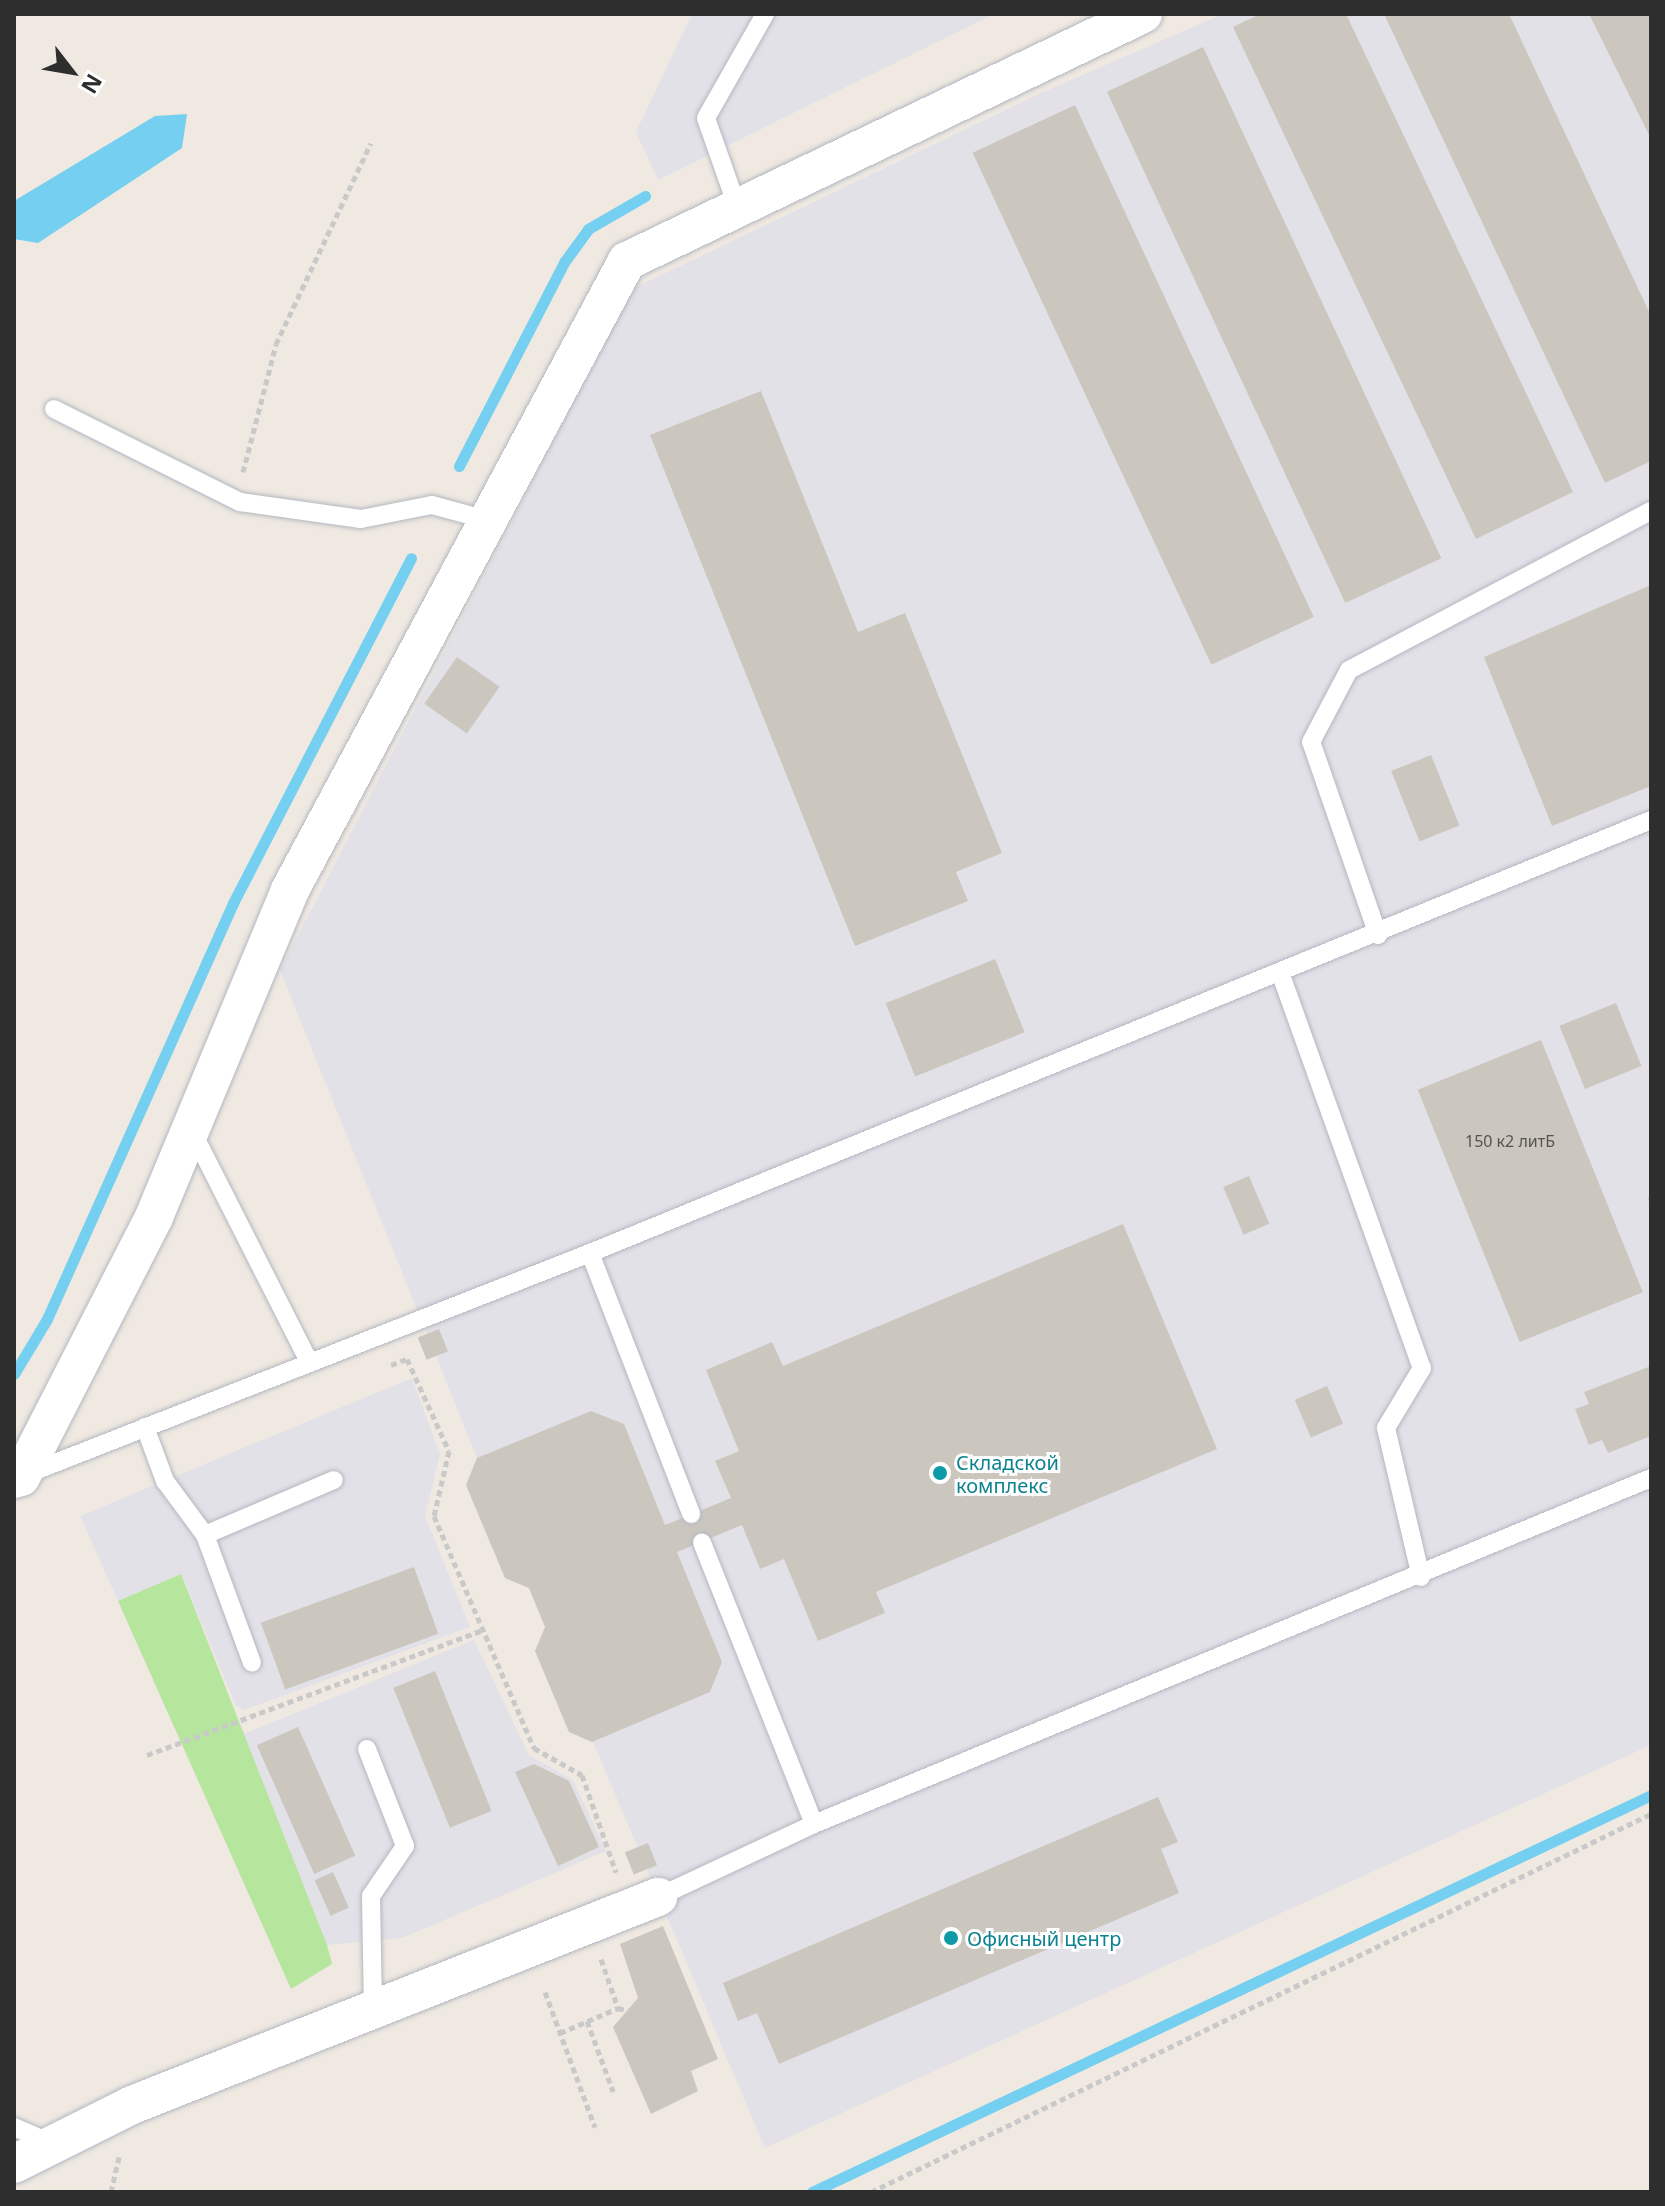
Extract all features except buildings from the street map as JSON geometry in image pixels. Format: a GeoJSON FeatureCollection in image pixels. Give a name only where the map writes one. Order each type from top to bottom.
{"type":"FeatureCollection","features":[{"type":"Feature","properties":{"kind":"street"},"geometry":{"type":"LineString","coordinates":[[18,1478],[154,1217],[290,890],[484,519],[627,261],[1143,14]]}},
{"type":"Feature","properties":{"kind":"street"},"geometry":{"type":"LineString","coordinates":[[15,2192],[37,2155],[132,2105],[658,1897]]}},
{"type":"Feature","properties":{"kind":"lane"},"geometry":{"type":"LineString","coordinates":[[738,209],[706,118],[765,14]]}},
{"type":"Feature","properties":{"kind":"lane"},"geometry":{"type":"LineString","coordinates":[[54,409],[240,502],[361,519],[432,505],[484,519]]}},
{"type":"Feature","properties":{"kind":"lane"},"geometry":{"type":"LineString","coordinates":[[1378,935],[1311,742],[1349,670],[1651,511]]}},
{"type":"Feature","properties":{"kind":"lane"},"geometry":{"type":"LineString","coordinates":[[18,1478],[590,1253],[1281,975],[1651,820]]}},
{"type":"Feature","properties":{"kind":"lane"},"geometry":{"type":"LineString","coordinates":[[1281,975],[1422,1368],[1386,1428],[1421,1577]]}},
{"type":"Feature","properties":{"kind":"lane"},"geometry":{"type":"LineString","coordinates":[[190,1128],[309,1362]]}},
{"type":"Feature","properties":{"kind":"lane"},"geometry":{"type":"LineString","coordinates":[[590,1253],[691,1514]]}},
{"type":"Feature","properties":{"kind":"lane"},"geometry":{"type":"LineString","coordinates":[[145,1427],[165,1481],[205,1535],[252,1663]]}},
{"type":"Feature","properties":{"kind":"lane"},"geometry":{"type":"LineString","coordinates":[[658,1897],[814,1824],[1421,1577],[1651,1478]]}},
{"type":"Feature","properties":{"kind":"lane"},"geometry":{"type":"LineString","coordinates":[[205,1535],[334,1480]]}},
{"type":"Feature","properties":{"kind":"lane"},"geometry":{"type":"LineString","coordinates":[[702,1542],[814,1824]]}},
{"type":"Feature","properties":{"kind":"lane"},"geometry":{"type":"LineString","coordinates":[[367,1749],[405,1846],[371,1896],[373,2009]]}},
{"type":"Feature","properties":{"kind":"lane"},"geometry":{"type":"LineString","coordinates":[[14,2127],[37,2155]]}},
{"type":"Feature","properties":{"kind":"path"},"geometry":{"type":"LineString","coordinates":[[240,502],[246,450],[276,344],[371,143]]}},
{"type":"Feature","properties":{"kind":"path"},"geometry":{"type":"LineString","coordinates":[[377,1371],[407,1359],[449,1451],[434,1516],[534,1748],[582,1775],[619,1871],[604,1877]]}},
{"type":"Feature","properties":{"kind":"path"},"geometry":{"type":"LineString","coordinates":[[147,1755],[483,1630]]}},
{"type":"Feature","properties":{"kind":"path"},"geometry":{"type":"LineString","coordinates":[[871,2192],[1651,1814]]}},
{"type":"Feature","properties":{"kind":"path"},"geometry":{"type":"LineString","coordinates":[[588,1924],[618,2008]]}},
{"type":"Feature","properties":{"kind":"path"},"geometry":{"type":"LineString","coordinates":[[545,1992],[595,2127]]}},
{"type":"Feature","properties":{"kind":"path"},"geometry":{"type":"LineString","coordinates":[[560,2033],[618,2008],[629,2011]]}},
{"type":"Feature","properties":{"kind":"path"},"geometry":{"type":"LineString","coordinates":[[587,2021],[613,2091]]}},
{"type":"Feature","properties":{"kind":"shaded area"},"geometry":{"type":"Polygon","coordinates":[[[692,14],[994,14],[658,180],[636,132],[692,14]]]}},
{"type":"Feature","properties":{"kind":"shaded area"},"geometry":{"type":"Polygon","coordinates":[[[1223,14],[1651,14],[1651,1745],[765,2148],[593,1742],[569,1732],[535,1651],[545,1627],[529,1588],[505,1578],[466,1485],[477,1458],[280,970],[632,289],[1041,93],[1223,14]]]}},
{"type":"Feature","properties":{"kind":"shaded area"},"geometry":{"type":"Polygon","coordinates":[[[412,1378],[440,1454],[425,1516],[470,1627],[244,1710],[236,1706],[181,1574],[118,1601],[80,1516],[412,1378]]]}},
{"type":"Feature","properties":{"kind":"shaded area"},"geometry":{"type":"Polygon","coordinates":[[[474,1640],[529,1755],[573,1780],[606,1851],[402,1938],[327,1945],[241,1735],[474,1640]]]}},
{"type":"Feature","properties":{"kind":"green space"},"geometry":{"type":"Polygon","coordinates":[[[181,1574],[327,1945],[332,1964],[291,1989],[118,1601],[181,1574]]]}},
{"type":"Feature","properties":{"kind":"water"},"geometry":{"type":"Polygon","coordinates":[[[187,114],[182,148],[38,243],[14,239],[14,201],[155,116],[187,114]]]}},
{"type":"Feature","properties":{"kind":"waterway"},"geometry":{"type":"LineString","coordinates":[[459,466],[565,261],[588,229],[645,196]]}},
{"type":"Feature","properties":{"kind":"waterway"},"geometry":{"type":"LineString","coordinates":[[14,1374],[47,1319],[233,903],[411,558]]}},
{"type":"Feature","properties":{"kind":"waterway"},"geometry":{"type":"LineString","coordinates":[[812,2192],[1651,1795]]}},
{"type":"Feature","properties":{"kind":"place","name":"Складской комплекс"},"geometry":{"type":"Point","coordinates":[940,1473]}},
{"type":"Feature","properties":{"kind":"place","name":"Офисный центр"},"geometry":{"type":"Point","coordinates":[951,1938]}}]}
